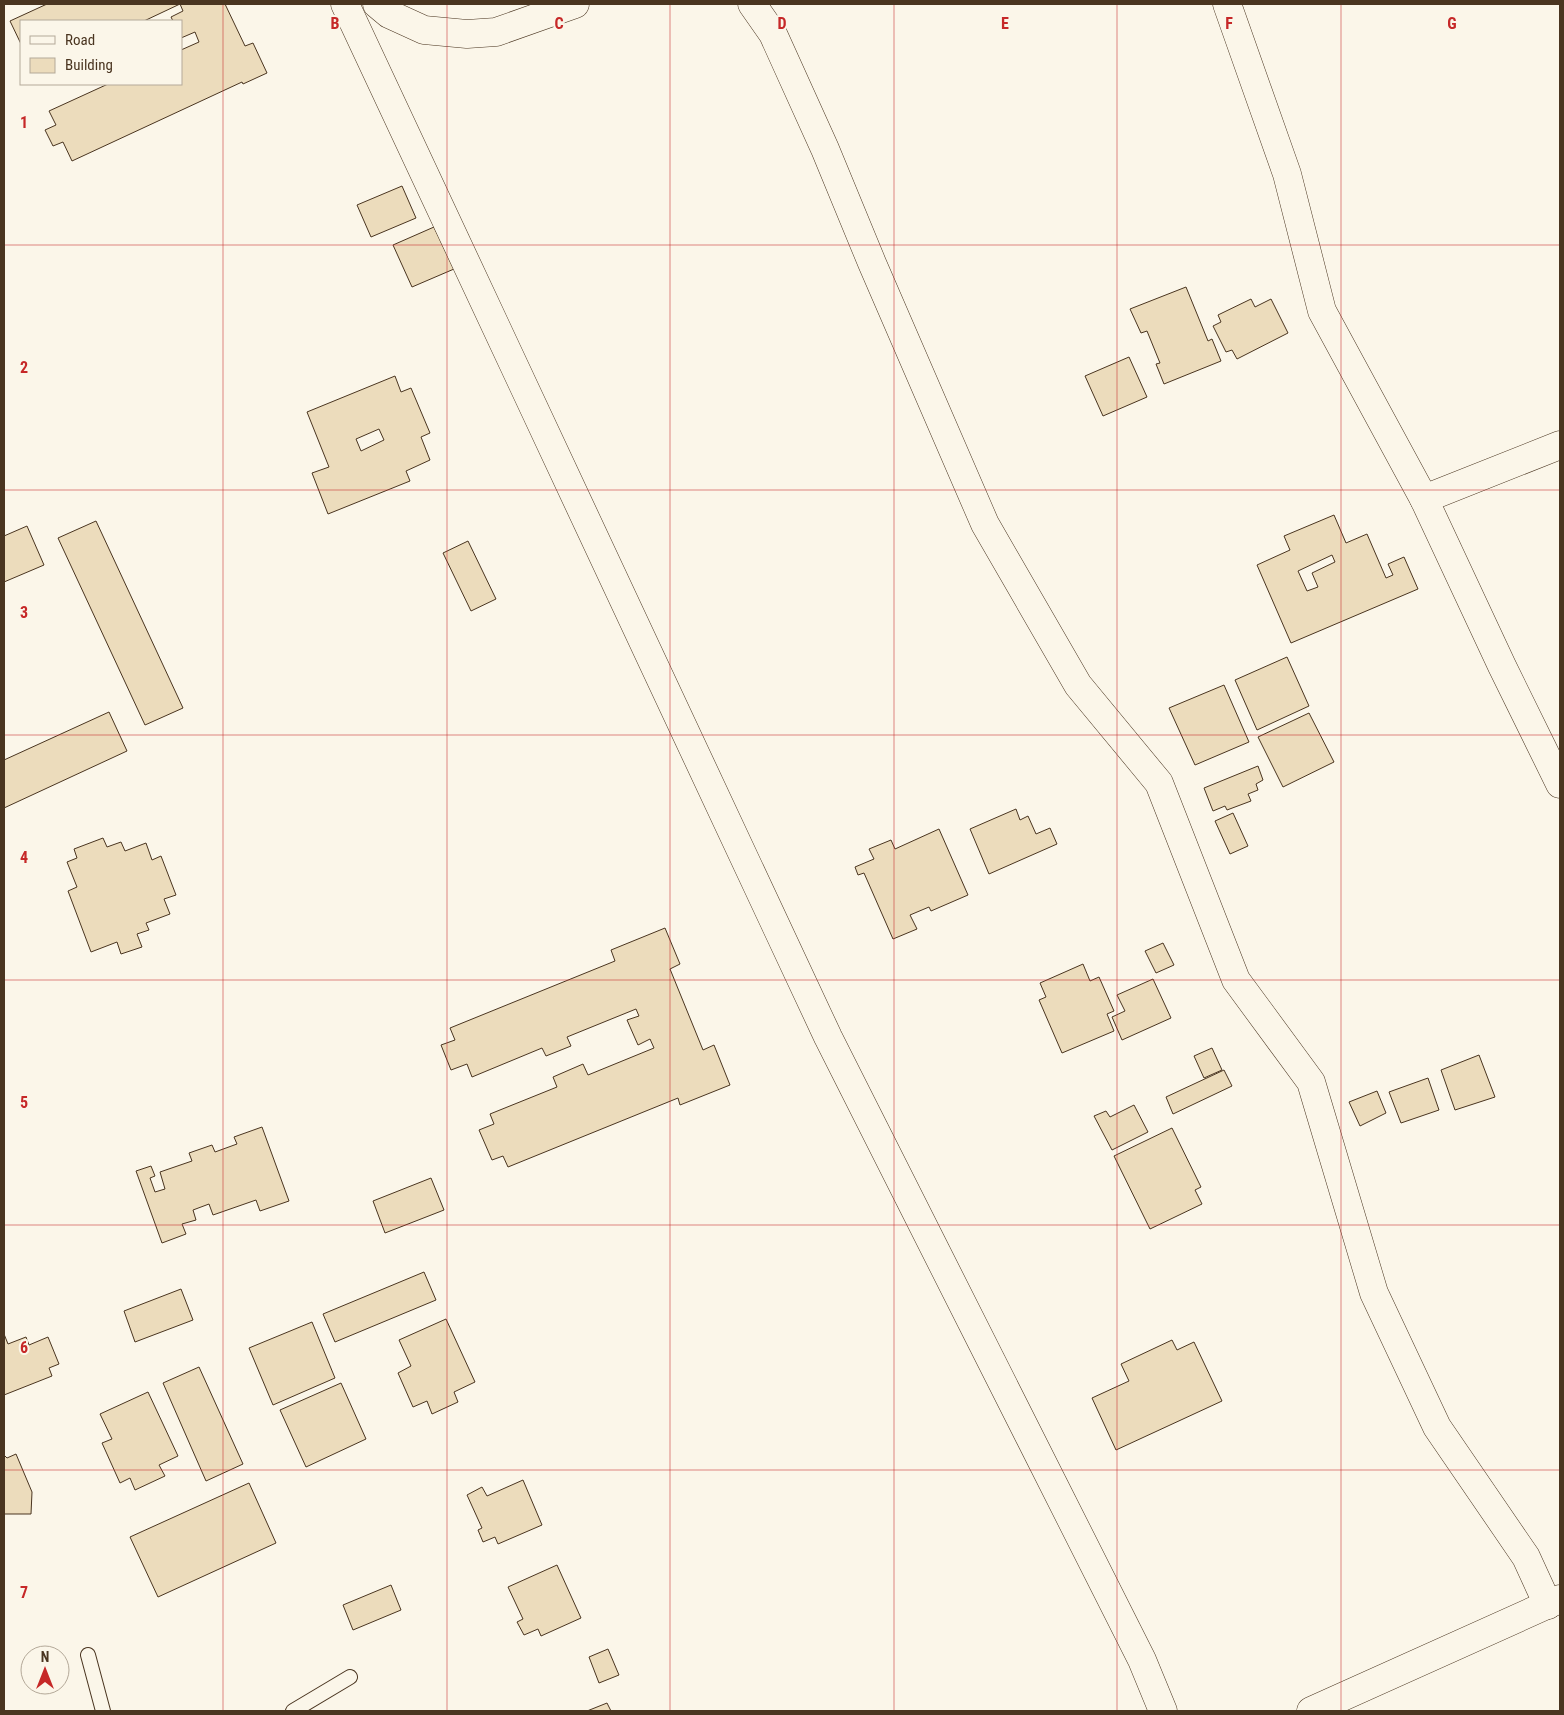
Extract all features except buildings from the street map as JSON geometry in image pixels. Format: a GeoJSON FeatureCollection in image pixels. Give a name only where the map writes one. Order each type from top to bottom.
{"type":"FeatureCollection","features":[{"type":"Feature","properties":{"kind":"street"},"geometry":{"type":"LineString","coordinates":[[345,4],[828,1037],[1142,1660],[1163,1711]]}},
{"type":"Feature","properties":{"kind":"street"},"geometry":{"type":"LineString","coordinates":[[377,4],[389,14],[424,30],[468,34],[496,32],[575,4]]}},
{"type":"Feature","properties":{"kind":"street"},"geometry":{"type":"LineString","coordinates":[[752,4],[773,34],[825,149],[872,263],[985,524],[1078,685],[1159,782],[1236,980],[1311,1082],[1374,1294],[1432,1418],[1526,1557],[1554,1602],[1311,1711]]}},
{"type":"Feature","properties":{"kind":"street"},"geometry":{"type":"LineString","coordinates":[[1227,4],[1287,174],[1322,311],[1424,499],[1502,666],[1560,784]]}},
{"type":"Feature","properties":{"kind":"street"},"geometry":{"type":"LineString","coordinates":[[1424,499],[1560,445]]}},
{"type":"Feature","properties":{"kind":"lane"},"geometry":{"type":"LineString","coordinates":[[88,1655],[103,1711]]}},
{"type":"Feature","properties":{"kind":"lane"},"geometry":{"type":"LineString","coordinates":[[293,1711],[350,1677]]}}]}
